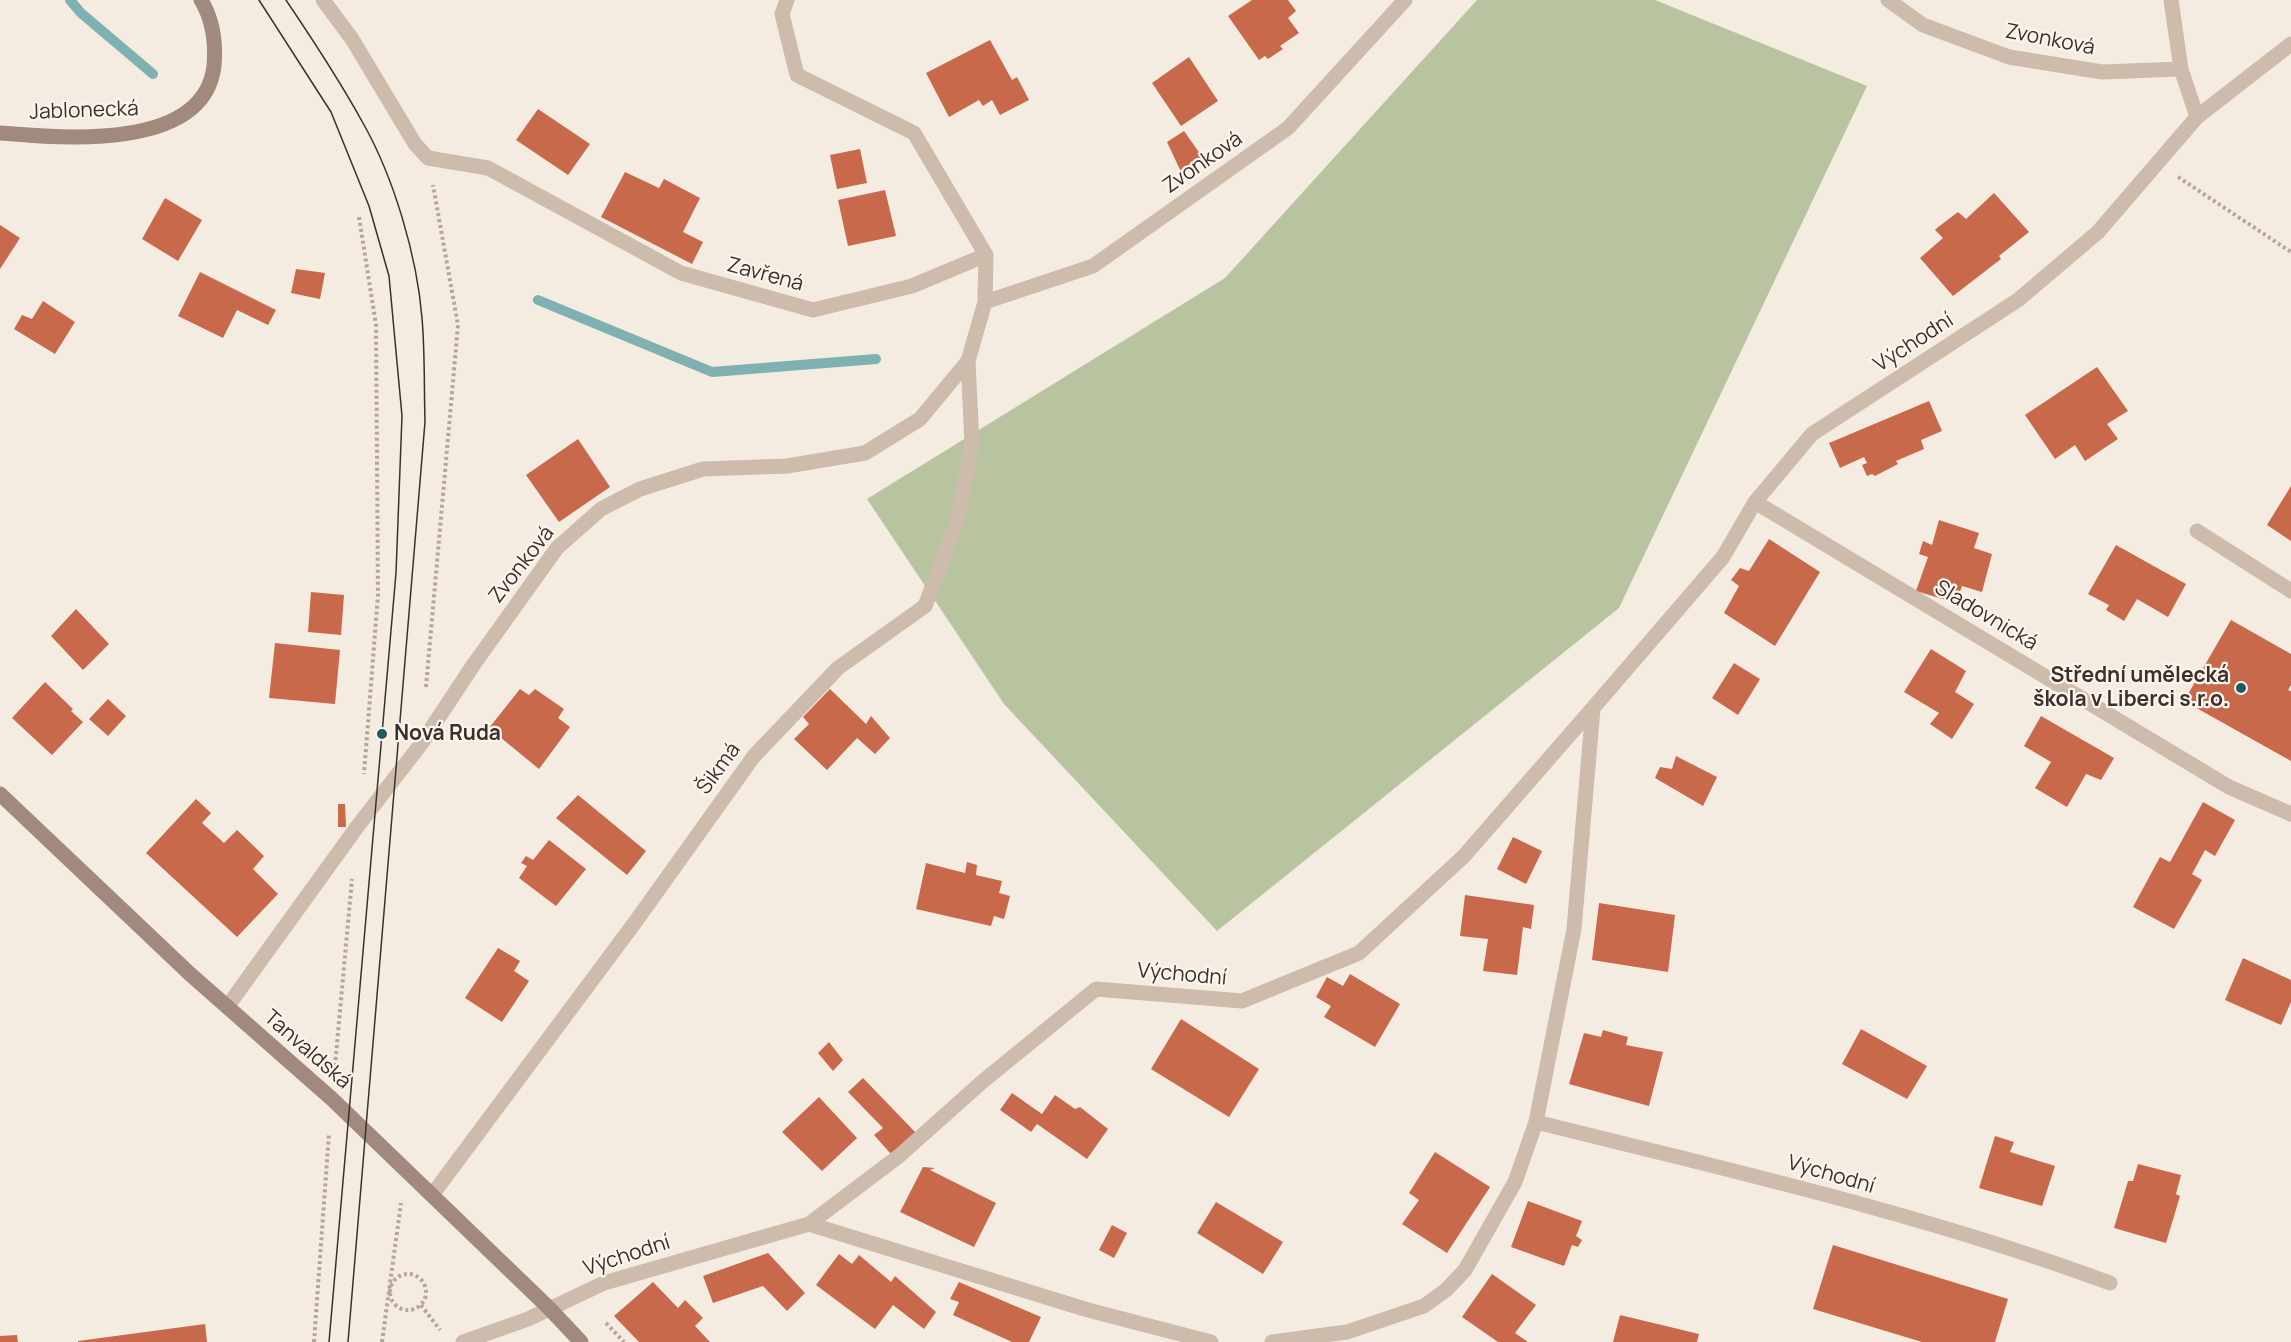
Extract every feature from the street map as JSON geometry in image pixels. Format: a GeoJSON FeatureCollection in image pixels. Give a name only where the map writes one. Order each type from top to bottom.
{"type":"FeatureCollection","features":[{"type":"Feature","properties":{"kind":"main road","name":"Jablonecká"},"geometry":{"type":"LineString","coordinates":[[0,133],[90,136],[128,134],[158,128],[194,106],[204,94],[213,71],[216,46],[207,9],[201,0]]}},
{"type":"Feature","properties":{"kind":"main road","name":"Tanvaldská"},"geometry":{"type":"LineString","coordinates":[[0,794],[227,1007],[332,1099],[549,1308],[581,1342]]}},
{"type":"Feature","properties":{"kind":"street"},"geometry":{"type":"LineString","coordinates":[[323,0],[352,39],[416,144],[428,158]]}},
{"type":"Feature","properties":{"kind":"street"},"geometry":{"type":"LineString","coordinates":[[787,0],[782,14],[797,75],[914,133],[986,255]]}},
{"type":"Feature","properties":{"kind":"street","name":"Zvonková"},"geometry":{"type":"LineString","coordinates":[[985,302],[1093,266],[1288,128],[1406,0]]}},
{"type":"Feature","properties":{"kind":"street","name":"Zvonková"},"geometry":{"type":"LineString","coordinates":[[1888,0],[1923,25],[2008,57],[2102,72],[2181,69]]}},
{"type":"Feature","properties":{"kind":"street"},"geometry":{"type":"LineString","coordinates":[[2171,0],[2181,69],[2197,117]]}},
{"type":"Feature","properties":{"kind":"street","name":"Východní"},"geometry":{"type":"LineString","coordinates":[[463,1342],[528,1318],[604,1283],[808,1224],[899,1156],[982,1082],[1096,989],[1242,1001],[1359,953],[1464,856],[1723,557],[1755,502],[1812,434],[2018,300],[2098,232],[2197,117],[2291,44]]}},
{"type":"Feature","properties":{"kind":"street","name":"Zavřená"},"geometry":{"type":"LineString","coordinates":[[428,158],[488,168],[681,273],[813,310],[912,286],[986,255]]}},
{"type":"Feature","properties":{"kind":"street","name":"Zvonková"},"geometry":{"type":"LineString","coordinates":[[227,1007],[357,827],[415,753],[474,664],[557,548],[601,509],[640,489],[703,470],[787,466],[865,453],[920,419],[968,361],[985,302],[986,255]]}},
{"type":"Feature","properties":{"kind":"street","name":"Šikmá"},"geometry":{"type":"LineString","coordinates":[[432,1195],[636,921],[754,756],[838,668],[925,606],[957,522],[972,444],[968,361]]}},
{"type":"Feature","properties":{"kind":"street","name":"Sladovnická"},"geometry":{"type":"LineString","coordinates":[[1755,502],[2229,787],[2291,814]]}},
{"type":"Feature","properties":{"kind":"street"},"geometry":{"type":"LineString","coordinates":[[2197,531],[2291,591]]}},
{"type":"Feature","properties":{"kind":"street"},"geometry":{"type":"LineString","coordinates":[[1272,1342],[1347,1332],[1424,1306],[1446,1290],[1465,1269],[1515,1182],[1536,1122],[1574,929],[1593,708]]}},
{"type":"Feature","properties":{"kind":"street","name":"Východní"},"geometry":{"type":"LineString","coordinates":[[1536,1122],[1790,1185],[2035,1255],[2110,1283]]}},
{"type":"Feature","properties":{"kind":"street"},"geometry":{"type":"LineString","coordinates":[[808,1224],[1088,1310],[1211,1342]]}},
{"type":"Feature","properties":{"kind":"path"},"geometry":{"type":"LineString","coordinates":[[425,698],[458,325],[428,158]]}},
{"type":"Feature","properties":{"kind":"path"},"geometry":{"type":"LineString","coordinates":[[2157,163],[2291,252]]}},
{"type":"Feature","properties":{"kind":"path"},"geometry":{"type":"LineString","coordinates":[[359,217],[376,337],[378,595],[364,777]]}},
{"type":"Feature","properties":{"kind":"path"},"geometry":{"type":"LineString","coordinates":[[314,1342],[332,1099],[353,874]]}},
{"type":"Feature","properties":{"kind":"path"},"geometry":{"type":"LineString","coordinates":[[382,1342],[402,1193]]}},
{"type":"Feature","properties":{"kind":"path"},"geometry":{"type":"LineString","coordinates":[[409,1274],[416,1276],[425,1285],[425,1299],[421,1305],[409,1310],[397,1307],[389,1290],[396,1278],[409,1274]]}},
{"type":"Feature","properties":{"kind":"path"},"geometry":{"type":"LineString","coordinates":[[421,1305],[443,1333]]}},
{"type":"Feature","properties":{"kind":"path"},"geometry":{"type":"LineString","coordinates":[[606,1323],[624,1342]]}},
{"type":"Feature","properties":{"kind":"green space"},"geometry":{"type":"Polygon","coordinates":[[[1477,0],[1655,0],[1867,86],[1619,608],[1217,931],[1004,704],[867,499],[1225,278],[1477,0]]]}},
{"type":"Feature","properties":{"kind":"building"},"geometry":{"type":"Polygon","coordinates":[[[1252,0],[1288,0],[1296,11],[1288,18],[1299,33],[1280,46],[1283,49],[1268,59],[1265,56],[1259,60],[1228,16],[1252,0]]]}},
{"type":"Feature","properties":{"kind":"building"},"geometry":{"type":"Polygon","coordinates":[[[990,40],[1012,80],[1017,77],[1029,100],[1000,115],[992,100],[983,106],[979,100],[949,117],[926,73],[990,40]]]}},
{"type":"Feature","properties":{"kind":"building"},"geometry":{"type":"Polygon","coordinates":[[[1189,57],[1218,101],[1181,126],[1152,83],[1189,57]]]}},
{"type":"Feature","properties":{"kind":"building"},"geometry":{"type":"Polygon","coordinates":[[[538,109],[590,144],[568,175],[516,140],[538,109]]]}},
{"type":"Feature","properties":{"kind":"building"},"geometry":{"type":"Polygon","coordinates":[[[1184,131],[1203,158],[1182,174],[1167,142],[1184,131]]]}},
{"type":"Feature","properties":{"kind":"building"},"geometry":{"type":"Polygon","coordinates":[[[860,149],[867,183],[837,189],[830,155],[860,149]]]}},
{"type":"Feature","properties":{"kind":"building"},"geometry":{"type":"Polygon","coordinates":[[[625,172],[659,188],[664,179],[700,198],[683,232],[703,242],[692,264],[601,217],[625,172]]]}},
{"type":"Feature","properties":{"kind":"building"},"geometry":{"type":"Polygon","coordinates":[[[885,190],[896,236],[848,246],[838,200],[885,190]]]}},
{"type":"Feature","properties":{"kind":"building"},"geometry":{"type":"Polygon","coordinates":[[[1994,193],[2029,232],[1999,256],[2001,259],[1953,296],[1920,258],[1943,238],[1935,230],[1937,228],[1958,212],[1966,219],[1994,193]]]}},
{"type":"Feature","properties":{"kind":"building"},"geometry":{"type":"Polygon","coordinates":[[[165,198],[202,220],[178,261],[142,239],[165,198]]]}},
{"type":"Feature","properties":{"kind":"building"},"geometry":{"type":"Polygon","coordinates":[[[0,225],[20,238],[0,269],[0,225]]]}},
{"type":"Feature","properties":{"kind":"building"},"geometry":{"type":"Polygon","coordinates":[[[296,269],[325,273],[320,299],[291,293],[296,269]]]}},
{"type":"Feature","properties":{"kind":"building"},"geometry":{"type":"Polygon","coordinates":[[[200,272],[276,310],[268,325],[237,310],[223,338],[178,316],[200,272]]]}},
{"type":"Feature","properties":{"kind":"building"},"geometry":{"type":"Polygon","coordinates":[[[43,301],[75,322],[55,354],[14,329],[22,315],[32,319],[43,301]]]}},
{"type":"Feature","properties":{"kind":"building"},"geometry":{"type":"Polygon","coordinates":[[[2097,367],[2128,411],[2107,424],[2118,439],[2085,461],[2075,445],[2055,459],[2025,415],[2097,367]]]}},
{"type":"Feature","properties":{"kind":"building"},"geometry":{"type":"Polygon","coordinates":[[[1929,401],[1942,431],[1921,440],[1924,449],[1896,461],[1898,464],[1875,476],[1872,474],[1867,476],[1862,465],[1867,463],[1864,457],[1840,468],[1829,443],[1929,401]]]}},
{"type":"Feature","properties":{"kind":"building"},"geometry":{"type":"Polygon","coordinates":[[[578,439],[610,487],[559,522],[526,475],[578,439]]]}},
{"type":"Feature","properties":{"kind":"building"},"geometry":{"type":"Polygon","coordinates":[[[2291,486],[2291,541],[2267,525],[2291,486]]]}},
{"type":"Feature","properties":{"kind":"building"},"geometry":{"type":"Polygon","coordinates":[[[1939,520],[1979,533],[1974,548],[1992,554],[1982,592],[1962,586],[1956,603],[1916,591],[1928,557],[1919,554],[1923,541],[1932,545],[1939,520]]]}},
{"type":"Feature","properties":{"kind":"building"},"geometry":{"type":"Polygon","coordinates":[[[1769,539],[1820,572],[1775,646],[1724,613],[1739,586],[1731,580],[1740,568],[1749,571],[1769,539]]]}},
{"type":"Feature","properties":{"kind":"building"},"geometry":{"type":"Polygon","coordinates":[[[2116,545],[2186,584],[2168,617],[2137,599],[2124,621],[2106,610],[2109,605],[2088,594],[2116,545]]]}},
{"type":"Feature","properties":{"kind":"building"},"geometry":{"type":"Polygon","coordinates":[[[311,592],[344,595],[341,635],[308,632],[311,592]]]}},
{"type":"Feature","properties":{"kind":"building"},"geometry":{"type":"Polygon","coordinates":[[[76,609],[109,644],[83,670],[51,636],[76,609]]]}},
{"type":"Feature","properties":{"kind":"building","name":"Střední umělecká škola v Liberci s.r.o."},"geometry":{"type":"Polygon","coordinates":[[[2231,620],[2291,654],[2291,685],[2288,690],[2291,691],[2291,761],[2184,701],[2231,620]]]}},
{"type":"Feature","properties":{"kind":"building"},"geometry":{"type":"Polygon","coordinates":[[[275,643],[340,650],[335,704],[269,698],[275,643]]]}},
{"type":"Feature","properties":{"kind":"building"},"geometry":{"type":"Polygon","coordinates":[[[1931,649],[1966,671],[1955,692],[1974,704],[1952,739],[1930,724],[1939,713],[1904,692],[1931,649]]]}},
{"type":"Feature","properties":{"kind":"building"},"geometry":{"type":"Polygon","coordinates":[[[1734,663],[1760,679],[1738,715],[1712,698],[1734,663]]]}},
{"type":"Feature","properties":{"kind":"building"},"geometry":{"type":"Polygon","coordinates":[[[45,682],[83,722],[52,755],[12,718],[45,682]]]}},
{"type":"Feature","properties":{"kind":"building"},"geometry":{"type":"Polygon","coordinates":[[[520,689],[529,695],[535,689],[564,709],[558,718],[570,727],[539,769],[489,728],[520,689]]]}},
{"type":"Feature","properties":{"kind":"building"},"geometry":{"type":"Polygon","coordinates":[[[830,689],[866,724],[871,716],[890,738],[875,754],[857,738],[827,770],[794,739],[809,724],[803,717],[830,689]]]}},
{"type":"Feature","properties":{"kind":"building"},"geometry":{"type":"Polygon","coordinates":[[[108,699],[126,716],[108,736],[89,719],[108,699]]]}},
{"type":"Feature","properties":{"kind":"building"},"geometry":{"type":"Polygon","coordinates":[[[2041,716],[2114,758],[2101,780],[2086,774],[2067,807],[2035,788],[2051,762],[2024,746],[2041,716]]]}},
{"type":"Feature","properties":{"kind":"building"},"geometry":{"type":"Polygon","coordinates":[[[1676,756],[1717,777],[1703,806],[1655,778],[1660,767],[1672,769],[1676,756]]]}},
{"type":"Feature","properties":{"kind":"building"},"geometry":{"type":"Polygon","coordinates":[[[578,795],[646,851],[627,875],[556,818],[578,795]]]}},
{"type":"Feature","properties":{"kind":"building"},"geometry":{"type":"Polygon","coordinates":[[[196,799],[211,813],[202,823],[224,843],[237,830],[264,856],[253,869],[278,894],[237,937],[146,853],[196,799]]]}},
{"type":"Feature","properties":{"kind":"building"},"geometry":{"type":"Polygon","coordinates":[[[2203,802],[2235,820],[2215,856],[2205,850],[2192,874],[2202,880],[2174,929],[2133,907],[2160,857],[2170,862],[2203,802]]]}},
{"type":"Feature","properties":{"kind":"building"},"geometry":{"type":"Polygon","coordinates":[[[338,804],[345,804],[346,827],[338,827],[338,804]]]}},
{"type":"Feature","properties":{"kind":"building"},"geometry":{"type":"Polygon","coordinates":[[[1513,837],[1542,851],[1526,884],[1497,869],[1513,837]]]}},
{"type":"Feature","properties":{"kind":"building"},"geometry":{"type":"Polygon","coordinates":[[[549,840],[586,869],[556,906],[519,878],[527,866],[521,863],[526,856],[533,860],[549,840]]]}},
{"type":"Feature","properties":{"kind":"building"},"geometry":{"type":"Polygon","coordinates":[[[967,862],[977,865],[976,875],[1002,881],[999,893],[1010,896],[1004,919],[994,916],[991,926],[916,909],[926,863],[965,873],[967,862]]]}},
{"type":"Feature","properties":{"kind":"building"},"geometry":{"type":"Polygon","coordinates":[[[1465,895],[1534,905],[1531,929],[1523,927],[1517,975],[1483,971],[1488,939],[1460,936],[1465,895]]]}},
{"type":"Feature","properties":{"kind":"building"},"geometry":{"type":"Polygon","coordinates":[[[1599,903],[1675,915],[1668,972],[1592,960],[1599,903]]]}},
{"type":"Feature","properties":{"kind":"building"},"geometry":{"type":"Polygon","coordinates":[[[498,948],[520,961],[514,971],[529,981],[502,1022],[465,998],[498,948]]]}},
{"type":"Feature","properties":{"kind":"building"},"geometry":{"type":"Polygon","coordinates":[[[2243,958],[2291,980],[2291,1002],[2281,1025],[2225,1000],[2243,958]]]}},
{"type":"Feature","properties":{"kind":"building"},"geometry":{"type":"Polygon","coordinates":[[[1350,974],[1400,1004],[1375,1047],[1324,1017],[1331,1006],[1316,997],[1327,977],[1343,986],[1350,974]]]}},
{"type":"Feature","properties":{"kind":"building"},"geometry":{"type":"Polygon","coordinates":[[[1181,1019],[1259,1069],[1229,1117],[1151,1069],[1181,1019]]]}},
{"type":"Feature","properties":{"kind":"building"},"geometry":{"type":"Polygon","coordinates":[[[1861,1029],[1927,1066],[1907,1099],[1842,1064],[1861,1029]]]}},
{"type":"Feature","properties":{"kind":"building"},"geometry":{"type":"Polygon","coordinates":[[[1603,1030],[1628,1037],[1626,1045],[1663,1052],[1649,1106],[1569,1084],[1584,1033],[1601,1037],[1603,1030]]]}},
{"type":"Feature","properties":{"kind":"building"},"geometry":{"type":"Polygon","coordinates":[[[829,1042],[843,1060],[833,1071],[818,1053],[829,1042]]]}},
{"type":"Feature","properties":{"kind":"building"},"geometry":{"type":"Polygon","coordinates":[[[863,1078],[916,1133],[891,1154],[874,1135],[883,1128],[848,1092],[863,1078]]]}},
{"type":"Feature","properties":{"kind":"building"},"geometry":{"type":"Polygon","coordinates":[[[1012,1093],[1042,1114],[1055,1095],[1075,1109],[1080,1107],[1108,1129],[1087,1159],[1037,1124],[1031,1132],[1000,1110],[1012,1093]]]}},
{"type":"Feature","properties":{"kind":"building"},"geometry":{"type":"Polygon","coordinates":[[[819,1097],[857,1138],[822,1171],[782,1132],[819,1097]]]}},
{"type":"Feature","properties":{"kind":"building"},"geometry":{"type":"Polygon","coordinates":[[[1995,1136],[2014,1142],[2010,1152],[2055,1166],[2042,1206],[1979,1188],[1995,1136]]]}},
{"type":"Feature","properties":{"kind":"building"},"geometry":{"type":"Polygon","coordinates":[[[1435,1152],[1490,1187],[1447,1253],[1402,1224],[1419,1200],[1409,1193],[1435,1152]]]}},
{"type":"Feature","properties":{"kind":"building"},"geometry":{"type":"Polygon","coordinates":[[[2138,1164],[2181,1175],[2176,1194],[2180,1196],[2166,1243],[2114,1228],[2128,1181],[2133,1181],[2138,1164]]]}},
{"type":"Feature","properties":{"kind":"building"},"geometry":{"type":"Polygon","coordinates":[[[923,1167],[935,1168],[930,1170],[996,1203],[974,1247],[900,1212],[923,1167]]]}},
{"type":"Feature","properties":{"kind":"building"},"geometry":{"type":"Polygon","coordinates":[[[1528,1201],[1582,1221],[1576,1236],[1582,1240],[1578,1247],[1572,1245],[1564,1266],[1511,1247],[1528,1201]]]}},
{"type":"Feature","properties":{"kind":"building"},"geometry":{"type":"Polygon","coordinates":[[[1216,1202],[1283,1242],[1263,1274],[1197,1233],[1216,1202]]]}},
{"type":"Feature","properties":{"kind":"building"},"geometry":{"type":"Polygon","coordinates":[[[1112,1225],[1127,1233],[1114,1258],[1099,1250],[1112,1225]]]}},
{"type":"Feature","properties":{"kind":"building"},"geometry":{"type":"Polygon","coordinates":[[[1833,1245],[2008,1299],[1995,1342],[1922,1342],[1813,1309],[1833,1245]]]}},
{"type":"Feature","properties":{"kind":"building"},"geometry":{"type":"Polygon","coordinates":[[[768,1253],[805,1293],[787,1311],[763,1286],[713,1303],[703,1276],[768,1253]]]}},
{"type":"Feature","properties":{"kind":"building"},"geometry":{"type":"Polygon","coordinates":[[[839,1254],[852,1264],[859,1255],[891,1282],[895,1276],[936,1312],[924,1329],[893,1305],[875,1329],[816,1285],[839,1254]]]}},
{"type":"Feature","properties":{"kind":"building"},"geometry":{"type":"Polygon","coordinates":[[[1492,1274],[1536,1305],[1515,1333],[1528,1342],[1498,1342],[1462,1317],[1492,1274]]]}},
{"type":"Feature","properties":{"kind":"building"},"geometry":{"type":"Polygon","coordinates":[[[653,1282],[678,1308],[685,1300],[703,1318],[695,1326],[710,1342],[639,1342],[614,1316],[653,1282]]]}},
{"type":"Feature","properties":{"kind":"building"},"geometry":{"type":"Polygon","coordinates":[[[959,1282],[1041,1317],[1029,1342],[1012,1342],[953,1315],[959,1302],[950,1299],[959,1282]]]}},
{"type":"Feature","properties":{"kind":"building"},"geometry":{"type":"Polygon","coordinates":[[[1620,1315],[1699,1334],[1697,1342],[1613,1342],[1620,1315]]]}},
{"type":"Feature","properties":{"kind":"building"},"geometry":{"type":"Polygon","coordinates":[[[205,1324],[207,1342],[78,1342],[78,1341],[205,1324]]]}},
{"type":"Feature","properties":{"kind":"building"},"geometry":{"type":"Polygon","coordinates":[[[17,1335],[18,1342],[0,1342],[0,1336],[17,1335]]]}},
{"type":"Feature","properties":{"kind":"waterway"},"geometry":{"type":"LineString","coordinates":[[70,0],[81,13],[153,74]]}},
{"type":"Feature","properties":{"kind":"waterway"},"geometry":{"type":"LineString","coordinates":[[538,300],[712,372],[876,359]]}},
{"type":"Feature","properties":{"kind":"tram line"},"geometry":{"type":"LineString","coordinates":[[259,0],[331,112],[369,206],[389,276],[402,416],[396,573],[329,1342]]}},
{"type":"Feature","properties":{"kind":"tram line"},"geometry":{"type":"LineString","coordinates":[[286,0],[345,92],[385,168],[402,218],[415,269],[424,344],[425,422],[348,1342]]}},
{"type":"Feature","properties":{"kind":"place","name":"Střední umělecká škola v Liberci s.r.o."},"geometry":{"type":"Point","coordinates":[2241,688]}},
{"type":"Feature","properties":{"kind":"place","name":"Nová Ruda"},"geometry":{"type":"Point","coordinates":[382,734]}}]}
